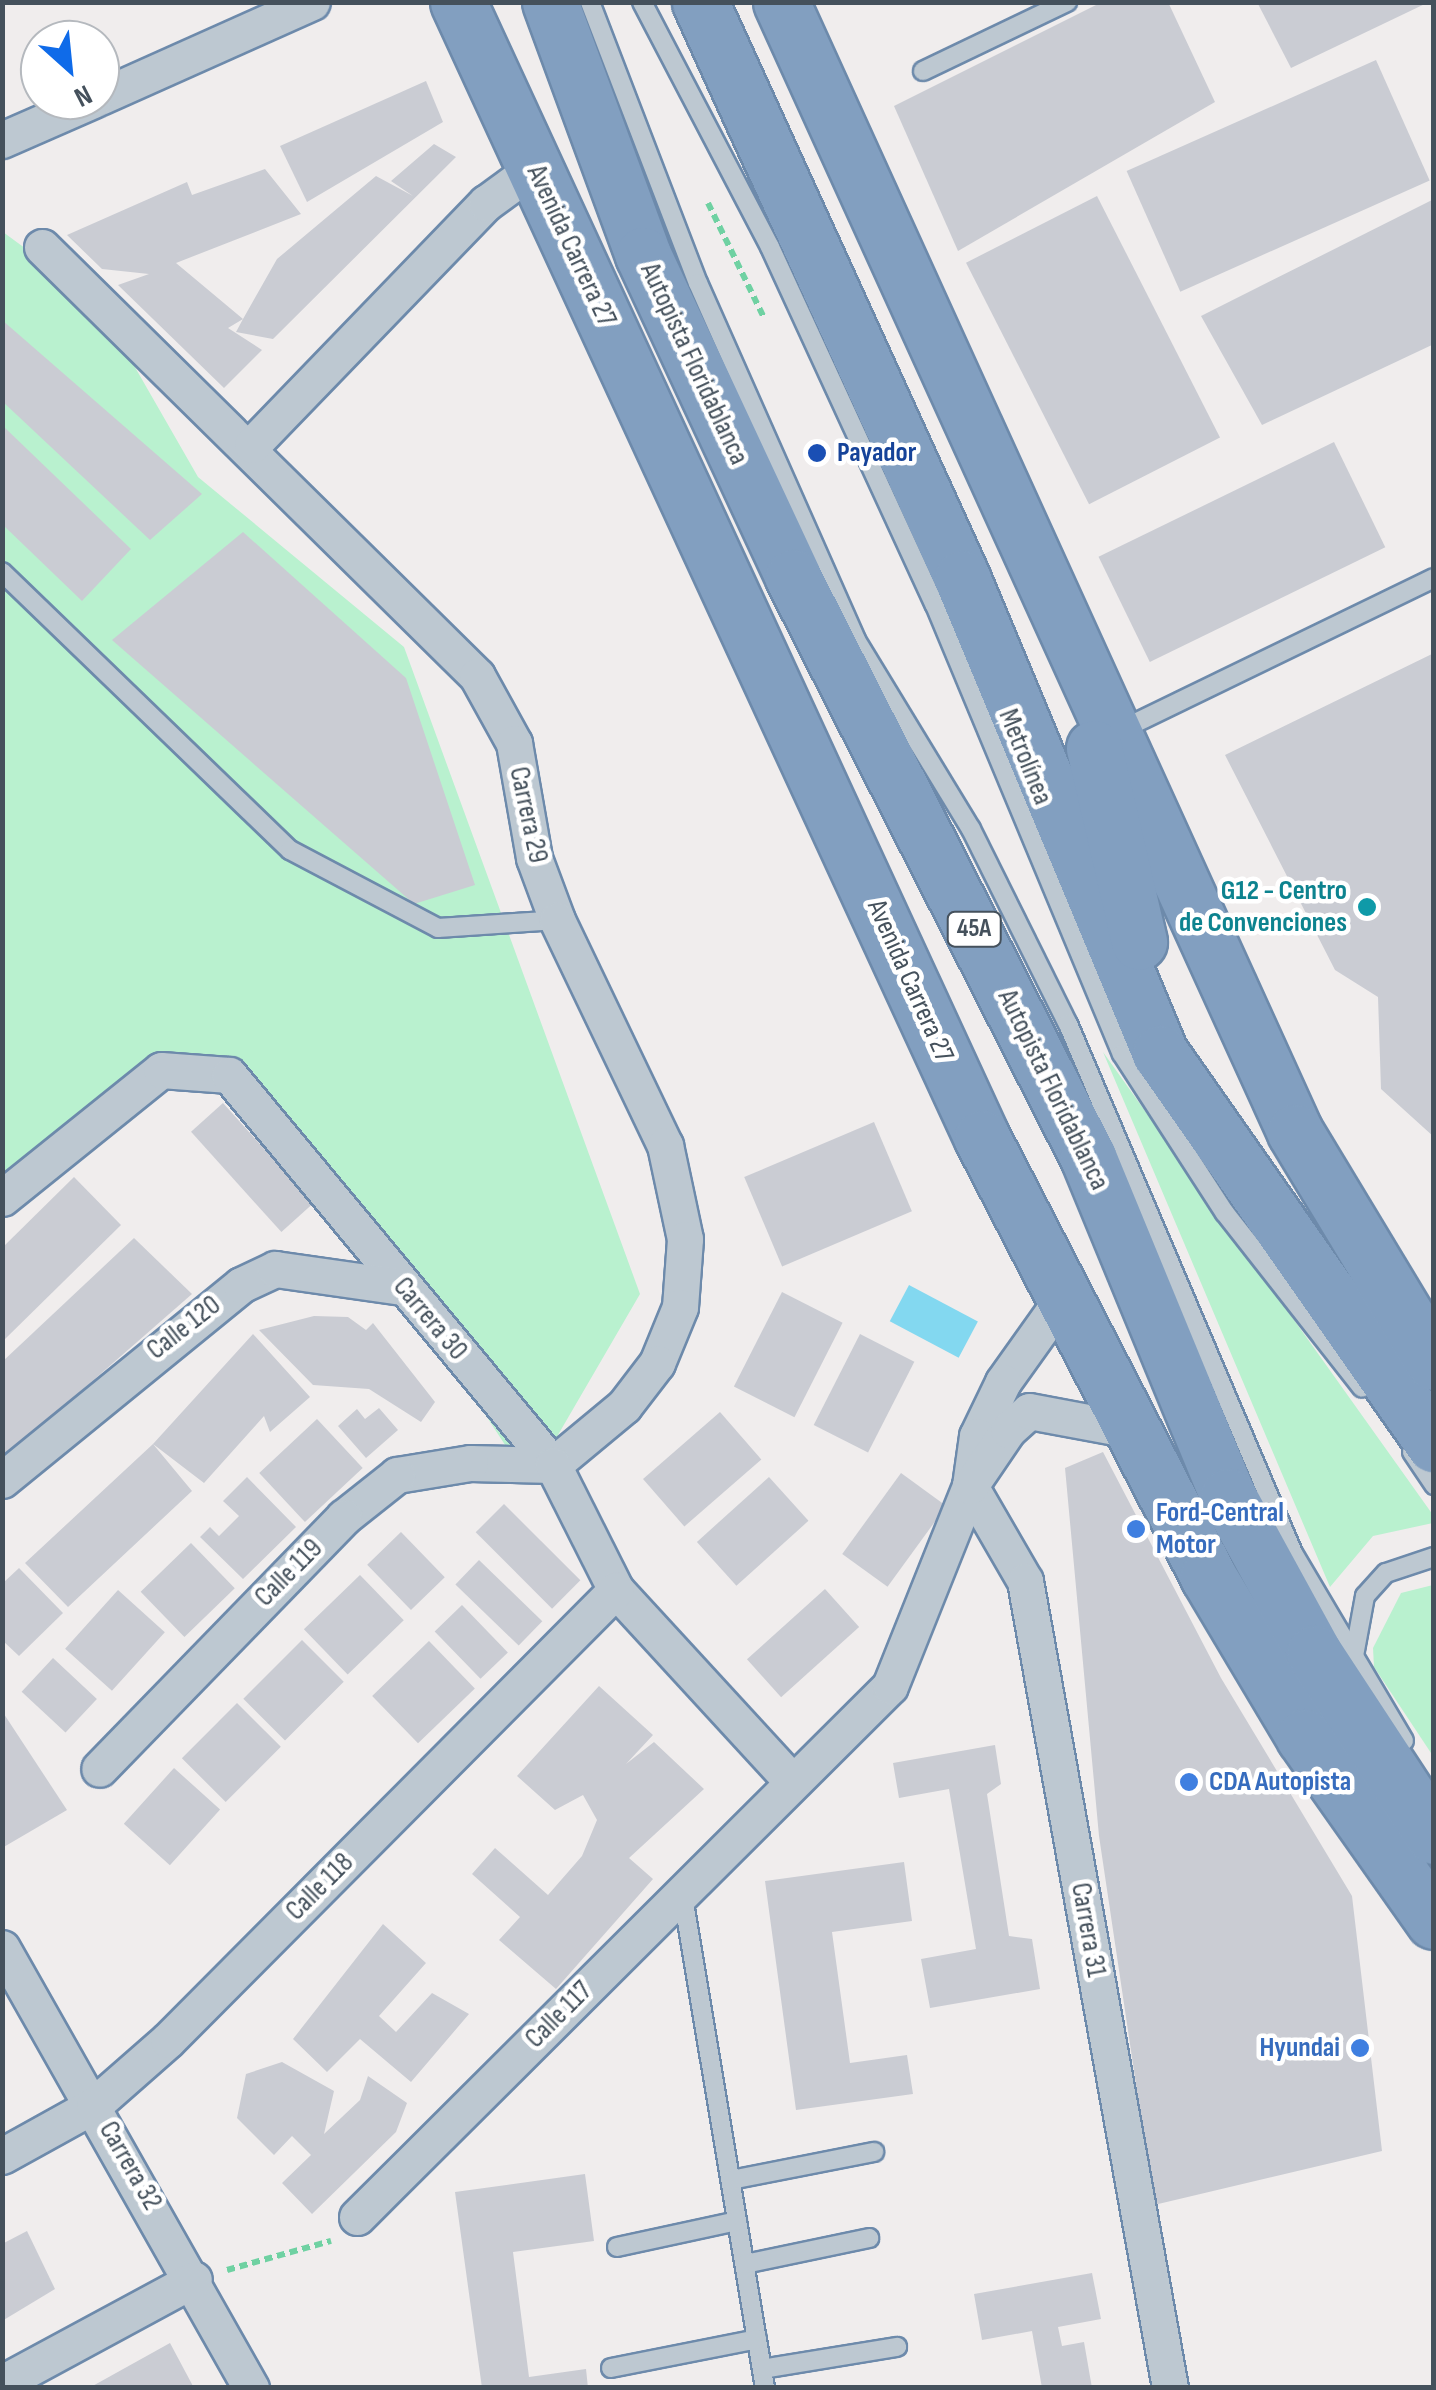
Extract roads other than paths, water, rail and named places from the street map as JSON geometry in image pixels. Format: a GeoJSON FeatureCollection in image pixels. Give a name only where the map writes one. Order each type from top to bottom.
{"type":"FeatureCollection","features":[{"type":"Feature","properties":{"kind":"highway","name":"Avenida Carrera 27"},"geometry":{"type":"LineString","coordinates":[[458,2],[767,663],[982,1138],[1131,1430],[1304,1737],[1434,1921]]}},
{"type":"Feature","properties":{"kind":"highway","name":"Autopista Floridablanca"},"geometry":{"type":"LineString","coordinates":[[550,2],[643,255],[900,786],[1088,1157],[1228,1496],[1314,1653],[1434,1836]]}},
{"type":"Feature","properties":{"kind":"highway"},"geometry":{"type":"LineString","coordinates":[[700,2],[962,578],[1160,1053],[1415,1439]]}},
{"type":"Feature","properties":{"kind":"highway"},"geometry":{"type":"LineString","coordinates":[[781,2],[1295,1132],[1434,1362]]}},
{"type":"Feature","properties":{"kind":"highway"},"geometry":{"type":"LineString","coordinates":[[1051,602],[1116,823],[1160,1053]]}},
{"type":"Feature","properties":{"kind":"highway"},"geometry":{"type":"LineString","coordinates":[[767,663],[812,694],[900,786]]}},
{"type":"Feature","properties":{"kind":"street"},"geometry":{"type":"LineString","coordinates":[[120,88],[312,2]]}},
{"type":"Feature","properties":{"kind":"street"},"geometry":{"type":"LineString","coordinates":[[2,140],[48,120]]}},
{"type":"Feature","properties":{"kind":"street"},"geometry":{"type":"LineString","coordinates":[[252,445],[486,203],[534,168]]}},
{"type":"Feature","properties":{"kind":"street","name":"Carrera 29"},"geometry":{"type":"LineString","coordinates":[[42,247],[252,445],[477,676],[514,743],[534,858],[557,920],[665,1145],[686,1238],[680,1307],[657,1363],[624,1406],[538,1463]]}},
{"type":"Feature","properties":{"kind":"street","name":"Carrera 30"},"geometry":{"type":"LineString","coordinates":[[2,1198],[161,1070],[229,1076],[402,1287],[538,1463],[616,1590],[790,1778]]}},
{"type":"Feature","properties":{"kind":"street","name":"Calle 120"},"geometry":{"type":"LineString","coordinates":[[2,1480],[241,1285],[275,1270],[402,1287]]}},
{"type":"Feature","properties":{"kind":"street"},"geometry":{"type":"LineString","coordinates":[[970,1486],[977,1436],[1065,1295]]}},
{"type":"Feature","properties":{"kind":"street"},"geometry":{"type":"LineString","coordinates":[[970,1486],[1029,1411],[1131,1430]]}},
{"type":"Feature","properties":{"kind":"street","name":"Calle 119"},"geometry":{"type":"LineString","coordinates":[[99,1770],[344,1518],[397,1475],[538,1463]]}},
{"type":"Feature","properties":{"kind":"street","name":"Calle 117"},"geometry":{"type":"LineString","coordinates":[[357,2217],[682,1892],[790,1778],[890,1686],[970,1486]]}},
{"type":"Feature","properties":{"kind":"street","name":"Carrera 31"},"geometry":{"type":"LineString","coordinates":[[970,1486],[1025,1581],[1170,2388]]}},
{"type":"Feature","properties":{"kind":"street","name":"Calle 118"},"geometry":{"type":"LineString","coordinates":[[2,2156],[94,2105],[616,1590]]}},
{"type":"Feature","properties":{"kind":"street","name":"Carrera 32"},"geometry":{"type":"LineString","coordinates":[[2,1948],[194,2279],[251,2388]]}},
{"type":"Feature","properties":{"kind":"street"},"geometry":{"type":"LineString","coordinates":[[2,2384],[194,2279]]}},
{"type":"Feature","properties":{"kind":"lane"},"geometry":{"type":"LineString","coordinates":[[590,2],[698,282],[856,640],[980,847],[1199,1321],[1293,1553],[1421,1768]]}},
{"type":"Feature","properties":{"kind":"lane","name":"Metrolínea"},"geometry":{"type":"LineString","coordinates":[[642,2],[770,247],[935,605],[1122,1054],[1225,1214],[1373,1402]]}},
{"type":"Feature","properties":{"kind":"lane"},"geometry":{"type":"LineString","coordinates":[[922,71],[1067,2]]}},
{"type":"Feature","properties":{"kind":"lane"},"geometry":{"type":"LineString","coordinates":[[2,572],[290,850],[438,928],[557,920]]}},
{"type":"Feature","properties":{"kind":"lane"},"geometry":{"type":"LineString","coordinates":[[1116,732],[1434,578]]}},
{"type":"Feature","properties":{"kind":"lane"},"geometry":{"type":"LineString","coordinates":[[1415,1439],[1434,1485]]}},
{"type":"Feature","properties":{"kind":"lane"},"geometry":{"type":"LineString","coordinates":[[1354,1657],[1364,1596],[1386,1573],[1434,1557]]}},
{"type":"Feature","properties":{"kind":"lane"},"geometry":{"type":"LineString","coordinates":[[682,1892],[764,2378],[897,2347]]}},
{"type":"Feature","properties":{"kind":"lane"},"geometry":{"type":"LineString","coordinates":[[731,2180],[874,2152]]}},
{"type":"Feature","properties":{"kind":"lane"},"geometry":{"type":"LineString","coordinates":[[617,2246],[737,2220]]}},
{"type":"Feature","properties":{"kind":"lane"},"geometry":{"type":"LineString","coordinates":[[745,2264],[869,2238]]}},
{"type":"Feature","properties":{"kind":"lane"},"geometry":{"type":"LineString","coordinates":[[611,2368],[757,2339]]}},
{"type":"Feature","properties":{"kind":"water"},"geometry":{"type":"Polygon","coordinates":[[[909,1285],[978,1322],[959,1358],[890,1321],[909,1285]]]}},
{"type":"Feature","properties":{"kind":"place","name":"Payador"},"geometry":{"type":"Point","coordinates":[817,453]}},
{"type":"Feature","properties":{"kind":"place","name":"G12 - Centro de Convenciones"},"geometry":{"type":"Point","coordinates":[1367,907]}},
{"type":"Feature","properties":{"kind":"place","name":"Ford-Central Motor"},"geometry":{"type":"Point","coordinates":[1136,1529]}},
{"type":"Feature","properties":{"kind":"place","name":"CDA Autopista"},"geometry":{"type":"Point","coordinates":[1189,1782]}},
{"type":"Feature","properties":{"kind":"place","name":"Hyundai"},"geometry":{"type":"Point","coordinates":[1360,2048]}}]}
